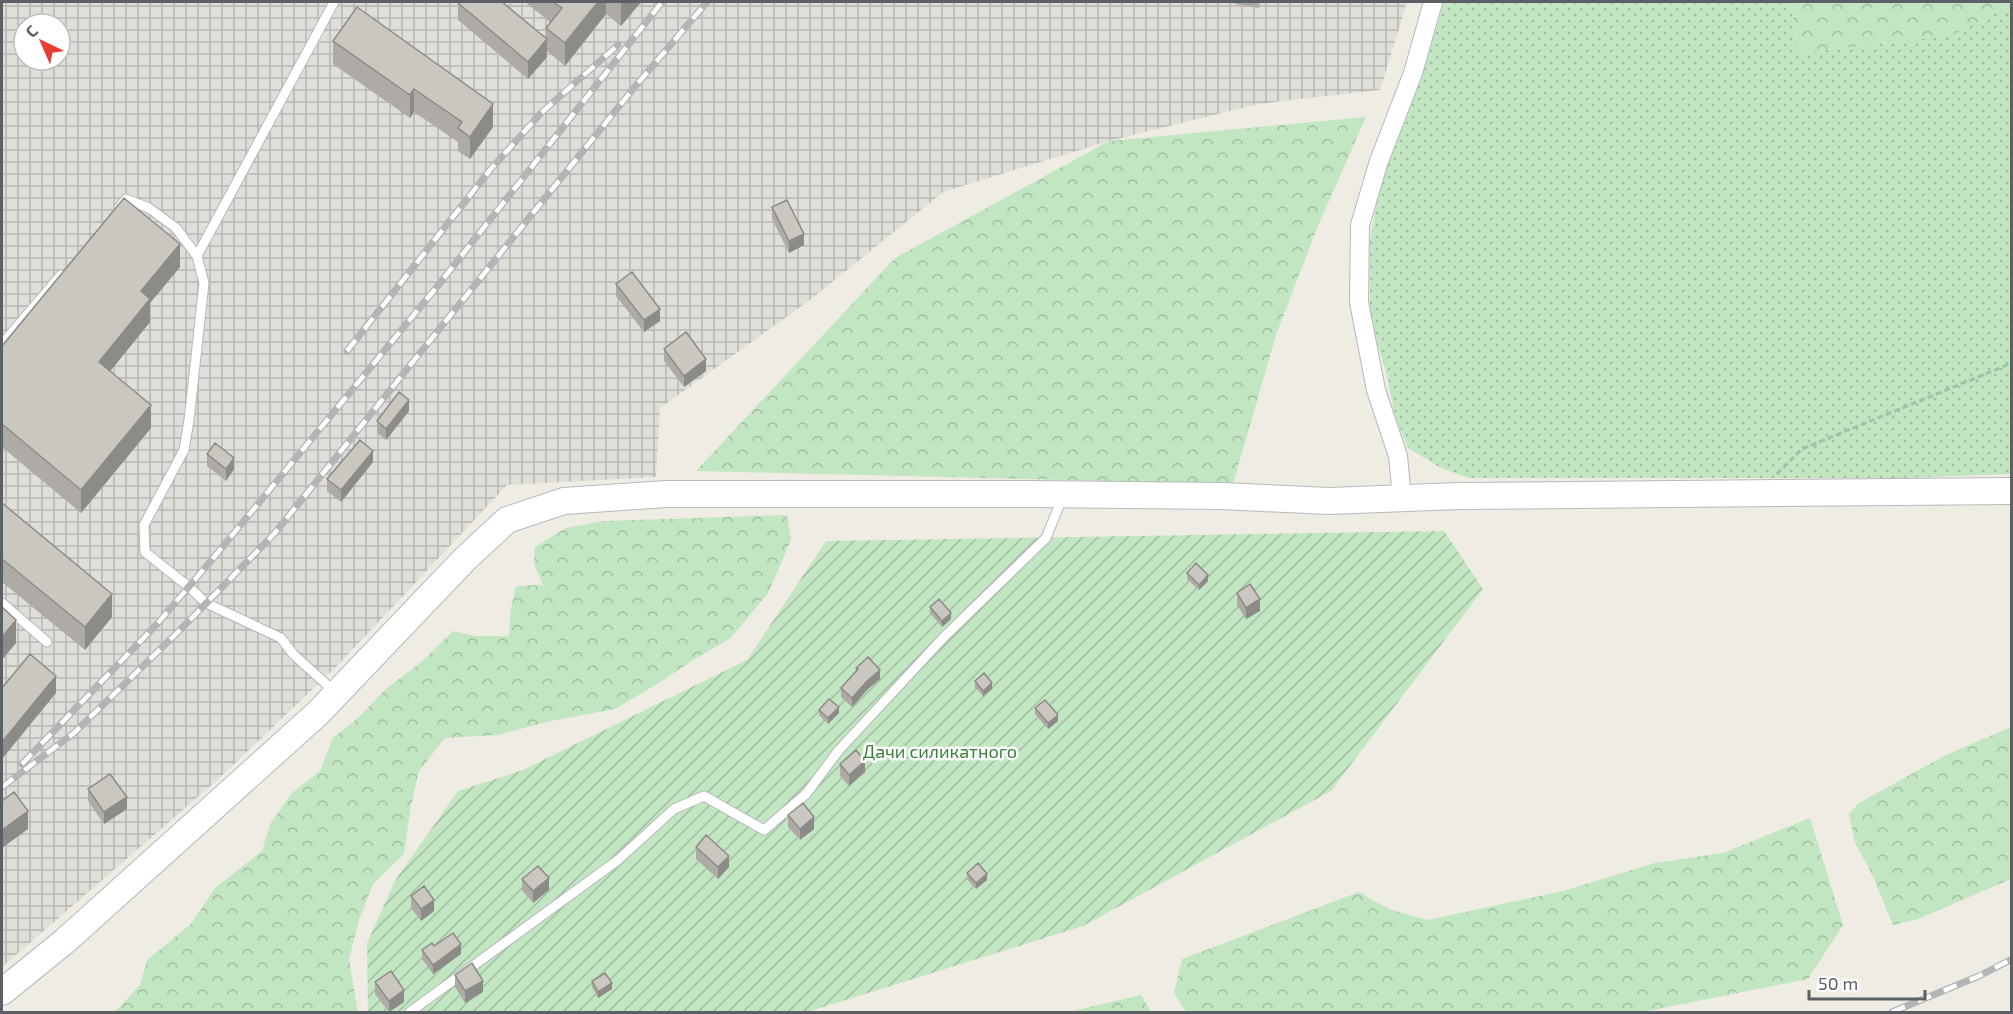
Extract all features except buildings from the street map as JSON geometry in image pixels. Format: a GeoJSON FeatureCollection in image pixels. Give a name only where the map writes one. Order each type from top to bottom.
{"type":"FeatureCollection","features":[{"type":"Feature","properties":{"kind":"street"},"geometry":{"type":"LineString","coordinates":[[1402,498],[1398,456],[1376,390],[1359,302],[1359,225],[1379,161],[1413,73],[1432,2]]}},
{"type":"Feature","properties":{"kind":"street"},"geometry":{"type":"LineString","coordinates":[[2,992],[65,941],[318,713],[465,559],[507,520],[564,501],[666,494],[1064,494],[1221,496],[1329,501],[1402,498],[2012,490]]}},
{"type":"Feature","properties":{"kind":"lane"},"geometry":{"type":"LineString","coordinates":[[197,256],[334,2]]}},
{"type":"Feature","properties":{"kind":"lane"},"geometry":{"type":"LineString","coordinates":[[111,217],[126,199],[149,208],[176,228],[197,256],[204,283],[184,450],[144,525],[145,552],[206,603],[281,638],[293,654],[337,694]]}},
{"type":"Feature","properties":{"kind":"lane"},"geometry":{"type":"LineString","coordinates":[[2,344],[64,271]]}},
{"type":"Feature","properties":{"kind":"lane"},"geometry":{"type":"LineString","coordinates":[[410,1012],[618,860],[674,809],[704,796],[764,830],[806,794],[840,750],[944,637],[1046,538],[1064,494]]}},
{"type":"Feature","properties":{"kind":"lane"},"geometry":{"type":"LineString","coordinates":[[2,603],[47,642]]}},
{"type":"Feature","properties":{"kind":"path"},"geometry":{"type":"LineString","coordinates":[[1757,493],[1802,449],[2012,363]]}},
{"type":"Feature","properties":{"kind":"shaded area"},"geometry":{"type":"Polygon","coordinates":[[[2,2],[1407,2],[1380,90],[1258,104],[1109,141],[943,192],[810,300],[660,408],[656,477],[507,485],[338,665],[215,782],[2,967],[2,2]]]}},
{"type":"Feature","properties":{"kind":"green space"},"geometry":{"type":"Polygon","coordinates":[[[1444,2],[1790,2],[1798,53],[1908,41],[1956,33],[2011,4],[2011,474],[1901,478],[1469,478],[1441,468],[1408,448],[1395,416],[1387,375],[1370,319],[1370,240],[1379,190],[1394,139],[1420,82],[1444,2]]]}},
{"type":"Feature","properties":{"kind":"green space"},"geometry":{"type":"Polygon","coordinates":[[[1790,2],[2011,2],[2012,4],[1956,33],[1908,41],[1798,53],[1790,2]]]}},
{"type":"Feature","properties":{"kind":"green space"},"geometry":{"type":"Polygon","coordinates":[[[1366,117],[1317,228],[1276,335],[1233,484],[696,471],[895,258],[1109,141],[1366,117]]]}},
{"type":"Feature","properties":{"kind":"green space"},"geometry":{"type":"Polygon","coordinates":[[[787,515],[791,539],[768,593],[731,638],[615,709],[551,721],[498,735],[445,738],[419,771],[404,854],[373,884],[359,920],[349,959],[358,1012],[113,1012],[140,985],[147,960],[191,924],[215,888],[262,851],[270,824],[292,793],[320,771],[333,738],[359,717],[386,689],[420,663],[453,631],[475,636],[509,636],[511,608],[516,586],[543,585],[534,564],[535,547],[566,528],[603,521],[787,515]]]}},
{"type":"Feature","properties":{"kind":"green space","name":"Дачи силикатного"},"geometry":{"type":"Polygon","coordinates":[[[1444,531],[1483,589],[1331,791],[1083,926],[807,1012],[368,1012],[367,943],[396,879],[458,791],[523,770],[747,660],[826,541],[1444,531]]]}},
{"type":"Feature","properties":{"kind":"green space"},"geometry":{"type":"Polygon","coordinates":[[[2011,727],[2011,879],[1918,919],[1893,925],[1871,872],[1855,843],[1849,814],[1859,803],[1946,755],[2011,727]]]}},
{"type":"Feature","properties":{"kind":"green space"},"geometry":{"type":"Polygon","coordinates":[[[1810,818],[1843,925],[1808,979],[1643,1012],[1186,1012],[1174,993],[1182,959],[1359,892],[1389,909],[1427,920],[1563,891],[1655,863],[1723,853],[1810,818]]]}},
{"type":"Feature","properties":{"kind":"green space"},"geometry":{"type":"Polygon","coordinates":[[[1141,995],[1151,1012],[1068,1012],[1141,995]]]}},
{"type":"Feature","properties":{"kind":"railway"},"geometry":{"type":"LineString","coordinates":[[22,764],[157,624],[215,556],[436,288],[662,2]]}},
{"type":"Feature","properties":{"kind":"railway"},"geometry":{"type":"LineString","coordinates":[[2,787],[74,733],[274,534],[633,89],[707,2]]}},
{"type":"Feature","properties":{"kind":"railway"},"geometry":{"type":"LineString","coordinates":[[347,351],[490,170],[541,113],[618,45]]}},
{"type":"Feature","properties":{"kind":"railway"},"geometry":{"type":"LineString","coordinates":[[1892,1012],[1979,976],[2012,959]]}}]}
